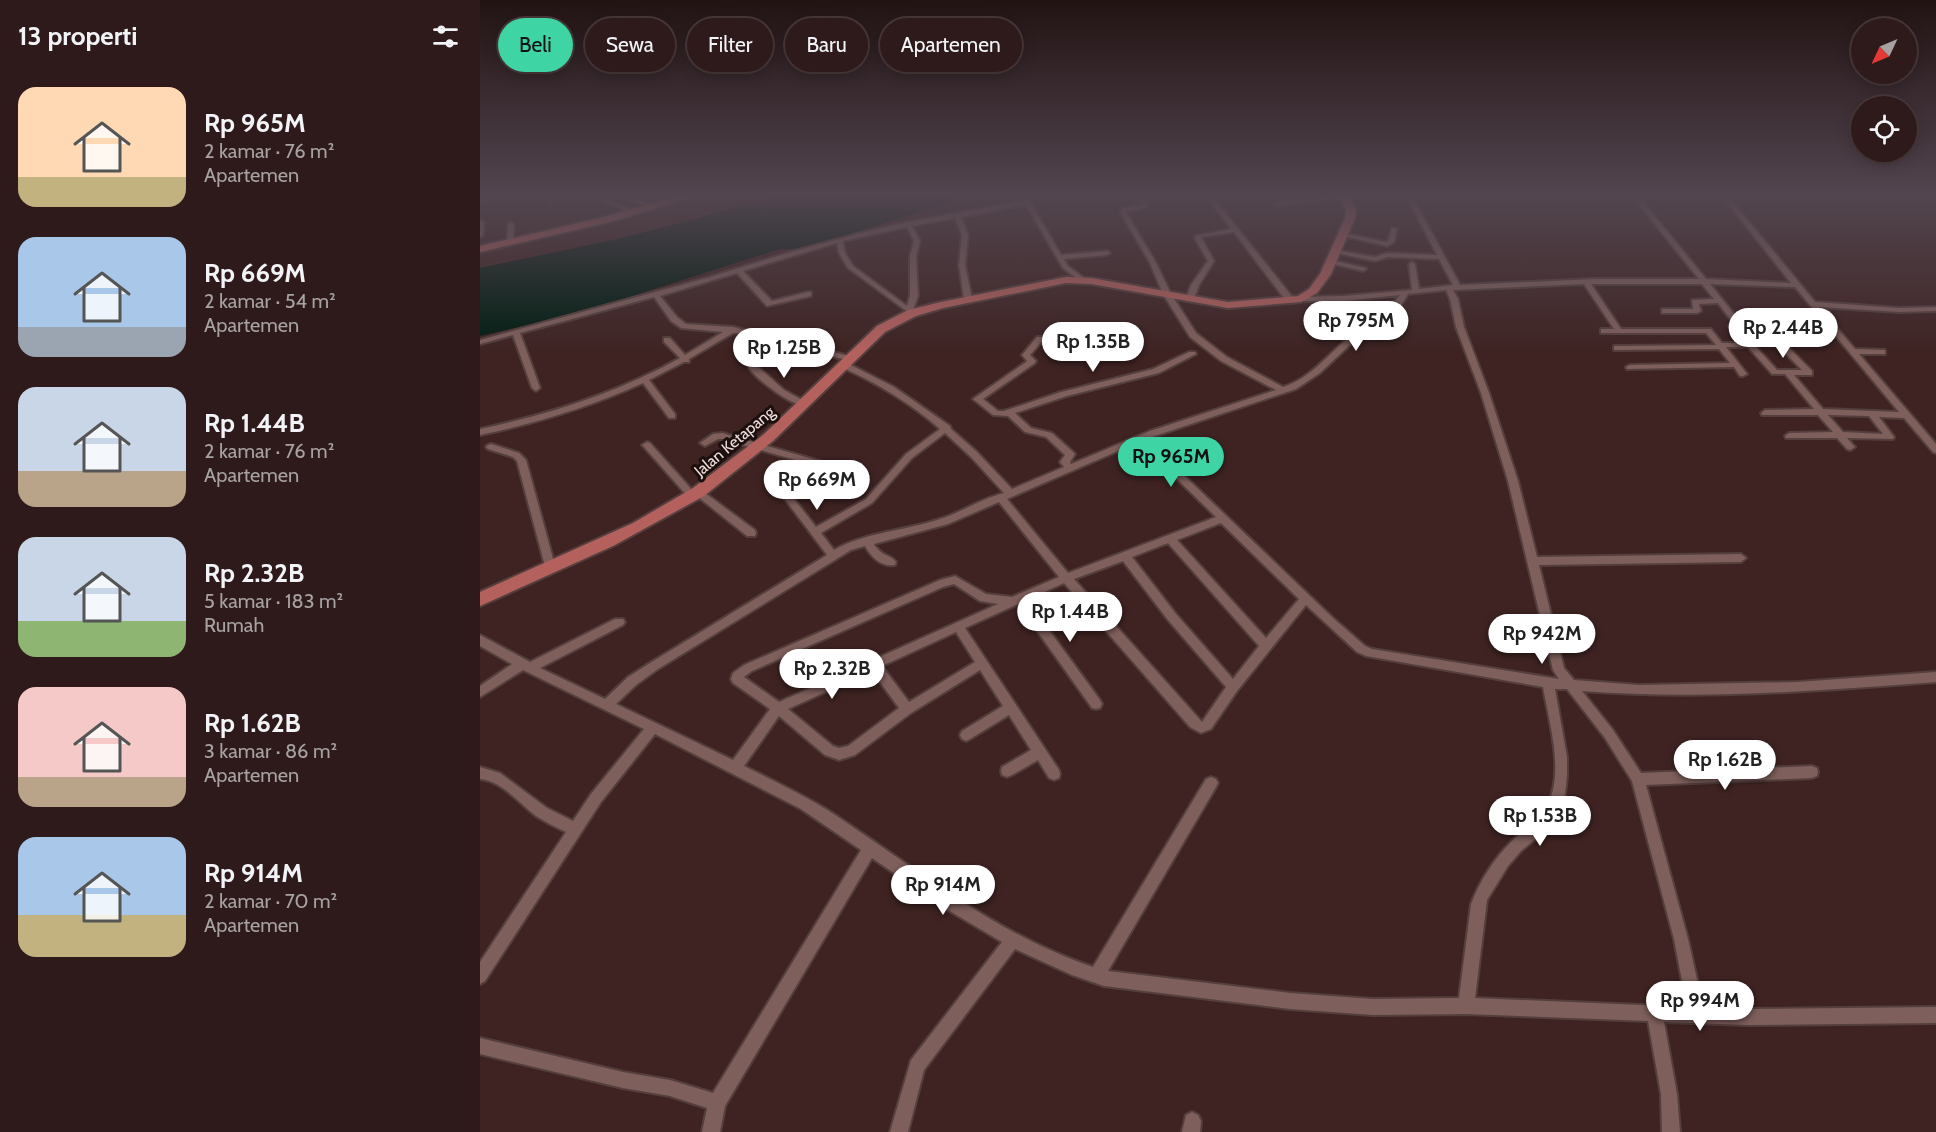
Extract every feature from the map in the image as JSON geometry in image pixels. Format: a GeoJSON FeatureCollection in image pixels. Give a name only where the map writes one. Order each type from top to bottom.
{"type":"FeatureCollection","features":[{"type":"Feature","properties":{"kind":"main road"},"geometry":{"type":"LineString","coordinates":[[1295,300],[1313,291],[1336,249]]}},
{"type":"Feature","properties":{"kind":"main road","name":"Jalan Ketapang"},"geometry":{"type":"LineString","coordinates":[[480,599],[654,518],[695,494],[757,447],[881,328],[911,311],[1060,281],[1081,280],[1239,305],[1295,300]]}},
{"type":"Feature","properties":{"kind":"street"},"geometry":{"type":"LineString","coordinates":[[480,342],[610,308],[810,249]]}},
{"type":"Feature","properties":{"kind":"street"},"geometry":{"type":"LineString","coordinates":[[841,249],[850,267],[911,311],[914,296],[915,249]]}},
{"type":"Feature","properties":{"kind":"street"},"geometry":{"type":"LineString","coordinates":[[964,249],[962,265],[968,299]]}},
{"type":"Feature","properties":{"kind":"street"},"geometry":{"type":"LineString","coordinates":[[1054,249],[1065,267],[1081,280]]}},
{"type":"Feature","properties":{"kind":"street"},"geometry":{"type":"LineString","coordinates":[[1145,249],[1167,294],[1193,335],[1205,347],[1284,391]]}},
{"type":"Feature","properties":{"kind":"street"},"geometry":{"type":"LineString","coordinates":[[1190,299],[1195,285],[1211,261],[1204,249]]}},
{"type":"Feature","properties":{"kind":"street"},"geometry":{"type":"LineString","coordinates":[[1252,249],[1295,300],[1569,282],[1704,279],[1797,285]]}},
{"type":"Feature","properties":{"kind":"street"},"geometry":{"type":"LineString","coordinates":[[1438,249],[1453,288],[1460,327],[1497,430],[1534,561],[1556,659],[1569,685],[1609,734],[1638,779],[1681,939],[1697,1015]]}},
{"type":"Feature","properties":{"kind":"street"},"geometry":{"type":"LineString","coordinates":[[1679,249],[1740,326]]}},
{"type":"Feature","properties":{"kind":"street"},"geometry":{"type":"LineString","coordinates":[[1768,249],[1855,351],[1904,415],[1936,450]]}},
{"type":"Feature","properties":{"kind":"street"},"geometry":{"type":"LineString","coordinates":[[1059,257],[1107,253]]}},
{"type":"Feature","properties":{"kind":"street"},"geometry":{"type":"LineString","coordinates":[[1333,257],[1374,259],[1387,255],[1442,257]]}},
{"type":"Feature","properties":{"kind":"street"},"geometry":{"type":"LineString","coordinates":[[1333,257],[1363,269]]}},
{"type":"Feature","properties":{"kind":"street"},"geometry":{"type":"LineString","coordinates":[[607,705],[632,681],[654,666],[848,547],[935,525],[1140,438],[1215,411],[1284,391],[1324,366],[1350,340],[1411,292],[1412,264]]}},
{"type":"Feature","properties":{"kind":"street"},"geometry":{"type":"LineString","coordinates":[[1060,281],[1063,278],[1065,267]]}},
{"type":"Feature","properties":{"kind":"street"},"geometry":{"type":"LineString","coordinates":[[739,271],[770,304],[808,294]]}},
{"type":"Feature","properties":{"kind":"street"},"geometry":{"type":"LineString","coordinates":[[1586,282],[1619,331]]}},
{"type":"Feature","properties":{"kind":"street"},"geometry":{"type":"LineString","coordinates":[[656,295],[674,319],[684,326],[733,329],[847,362],[946,428],[976,455],[1066,578],[1194,723],[1201,728],[1207,725],[1265,645],[1305,598]]}},
{"type":"Feature","properties":{"kind":"street"},"geometry":{"type":"LineString","coordinates":[[1665,311],[1697,311],[1695,302],[1720,301]]}},
{"type":"Feature","properties":{"kind":"street"},"geometry":{"type":"LineString","coordinates":[[1815,304],[1899,310],[1936,309]]}},
{"type":"Feature","properties":{"kind":"street"},"geometry":{"type":"LineString","coordinates":[[1733,326],[1763,327],[1809,373],[1775,372],[1752,345],[1733,326]]}},
{"type":"Feature","properties":{"kind":"street"},"geometry":{"type":"LineString","coordinates":[[480,432],[577,408],[686,360],[733,329]]}},
{"type":"Feature","properties":{"kind":"street"},"geometry":{"type":"LineString","coordinates":[[1604,331],[1708,331],[1743,374]]}},
{"type":"Feature","properties":{"kind":"street"},"geometry":{"type":"LineString","coordinates":[[516,332],[536,388]]}},
{"type":"Feature","properties":{"kind":"street"},"geometry":{"type":"LineString","coordinates":[[1040,339],[1026,355],[1032,361],[1029,364],[977,398],[996,413],[1010,413],[1065,394],[1156,371],[1192,354]]}},
{"type":"Feature","properties":{"kind":"street"},"geometry":{"type":"LineString","coordinates":[[667,340],[686,360]]}},
{"type":"Feature","properties":{"kind":"street"},"geometry":{"type":"LineString","coordinates":[[1617,348],[1752,345]]}},
{"type":"Feature","properties":{"kind":"street"},"geometry":{"type":"LineString","coordinates":[[762,349],[751,358],[752,366],[774,388],[803,404]]}},
{"type":"Feature","properties":{"kind":"street"},"geometry":{"type":"LineString","coordinates":[[1855,351],[1882,352]]}},
{"type":"Feature","properties":{"kind":"street"},"geometry":{"type":"LineString","coordinates":[[1630,367],[1736,365]]}},
{"type":"Feature","properties":{"kind":"street"},"geometry":{"type":"LineString","coordinates":[[1788,372],[1851,447]]}},
{"type":"Feature","properties":{"kind":"street"},"geometry":{"type":"LineString","coordinates":[[645,380],[672,416]]}},
{"type":"Feature","properties":{"kind":"street"},"geometry":{"type":"LineString","coordinates":[[1010,413],[1028,430],[1049,435],[1066,449],[1070,454],[1065,462],[1069,468]]}},
{"type":"Feature","properties":{"kind":"street"},"geometry":{"type":"LineString","coordinates":[[1765,413],[1904,415]]}},
{"type":"Feature","properties":{"kind":"street"},"geometry":{"type":"LineString","coordinates":[[1789,436],[1890,437],[1872,414]]}},
{"type":"Feature","properties":{"kind":"street"},"geometry":{"type":"LineString","coordinates":[[815,532],[869,501],[909,456],[946,428]]}},
{"type":"Feature","properties":{"kind":"street"},"geometry":{"type":"LineString","coordinates":[[705,442],[718,435],[827,466]]}},
{"type":"Feature","properties":{"kind":"street"},"geometry":{"type":"LineString","coordinates":[[1140,438],[1221,519],[1352,642],[1370,653],[1548,683],[1639,690],[1724,690],[1936,677]]}},
{"type":"Feature","properties":{"kind":"street"},"geometry":{"type":"LineString","coordinates":[[647,445],[695,494],[751,533]]}},
{"type":"Feature","properties":{"kind":"street"},"geometry":{"type":"LineString","coordinates":[[491,447],[516,455],[521,460],[550,566]]}},
{"type":"Feature","properties":{"kind":"street"},"geometry":{"type":"LineString","coordinates":[[778,484],[833,556]]}},
{"type":"Feature","properties":{"kind":"street"},"geometry":{"type":"LineString","coordinates":[[736,766],[778,708],[1066,578],[1221,519]]}},
{"type":"Feature","properties":{"kind":"street"},"geometry":{"type":"LineString","coordinates":[[1170,538],[1265,645]]}},
{"type":"Feature","properties":{"kind":"street"},"geometry":{"type":"LineString","coordinates":[[867,541],[876,556],[891,561]]}},
{"type":"Feature","properties":{"kind":"street"},"geometry":{"type":"LineString","coordinates":[[1125,556],[1172,617],[1233,687]]}},
{"type":"Feature","properties":{"kind":"street"},"geometry":{"type":"LineString","coordinates":[[1534,561],[1741,558]]}},
{"type":"Feature","properties":{"kind":"street"},"geometry":{"type":"LineString","coordinates":[[983,663],[907,710],[851,751],[839,754],[829,752],[778,708],[737,679],[738,673],[950,582],[959,582],[984,598],[1017,600],[1096,704]]}},
{"type":"Feature","properties":{"kind":"street"},"geometry":{"type":"LineString","coordinates":[[480,692],[525,666],[619,622]]}},
{"type":"Feature","properties":{"kind":"street"},"geometry":{"type":"LineString","coordinates":[[958,626],[1054,774]]}},
{"type":"Feature","properties":{"kind":"street"},"geometry":{"type":"LineString","coordinates":[[480,640],[525,666],[736,766],[809,806],[940,896],[1013,940],[1076,970],[1096,976],[1145,985],[1290,1001],[1373,1007],[1466,1006],[1748,1017],[1936,1015]]}},
{"type":"Feature","properties":{"kind":"street"},"geometry":{"type":"LineString","coordinates":[[874,665],[907,710]]}},
{"type":"Feature","properties":{"kind":"street"},"geometry":{"type":"LineString","coordinates":[[1466,1006],[1478,904],[1482,892],[1512,850],[1550,814],[1560,789],[1560,754],[1548,683]]}},
{"type":"Feature","properties":{"kind":"street"},"geometry":{"type":"LineString","coordinates":[[966,735],[1011,708]]}},
{"type":"Feature","properties":{"kind":"street"},"geometry":{"type":"LineString","coordinates":[[480,976],[615,772],[652,727]]}},
{"type":"Feature","properties":{"kind":"street"},"geometry":{"type":"LineString","coordinates":[[1007,771],[1039,752]]}},
{"type":"Feature","properties":{"kind":"street"},"geometry":{"type":"LineString","coordinates":[[480,773],[486,772],[499,779],[540,811],[576,829]]}},
{"type":"Feature","properties":{"kind":"street"},"geometry":{"type":"LineString","coordinates":[[1638,779],[1812,772]]}},
{"type":"Feature","properties":{"kind":"street"},"geometry":{"type":"LineString","coordinates":[[1096,976],[1211,783]]}},
{"type":"Feature","properties":{"kind":"street"},"geometry":{"type":"LineString","coordinates":[[711,1132],[717,1103],[870,849]]}},
{"type":"Feature","properties":{"kind":"street"},"geometry":{"type":"LineString","coordinates":[[899,1132],[917,1066],[1013,940]]}},
{"type":"Feature","properties":{"kind":"street"},"geometry":{"type":"LineString","coordinates":[[1655,1014],[1669,1094],[1671,1132]]}},
{"type":"Feature","properties":{"kind":"street"},"geometry":{"type":"LineString","coordinates":[[480,1046],[623,1080],[670,1088],[717,1103]]}},
{"type":"Feature","properties":{"kind":"shaded area"},"geometry":{"type":"Polygon","coordinates":[[[571,249],[798,249],[780,249],[579,313],[480,336],[480,268],[571,249]]]}}]}
